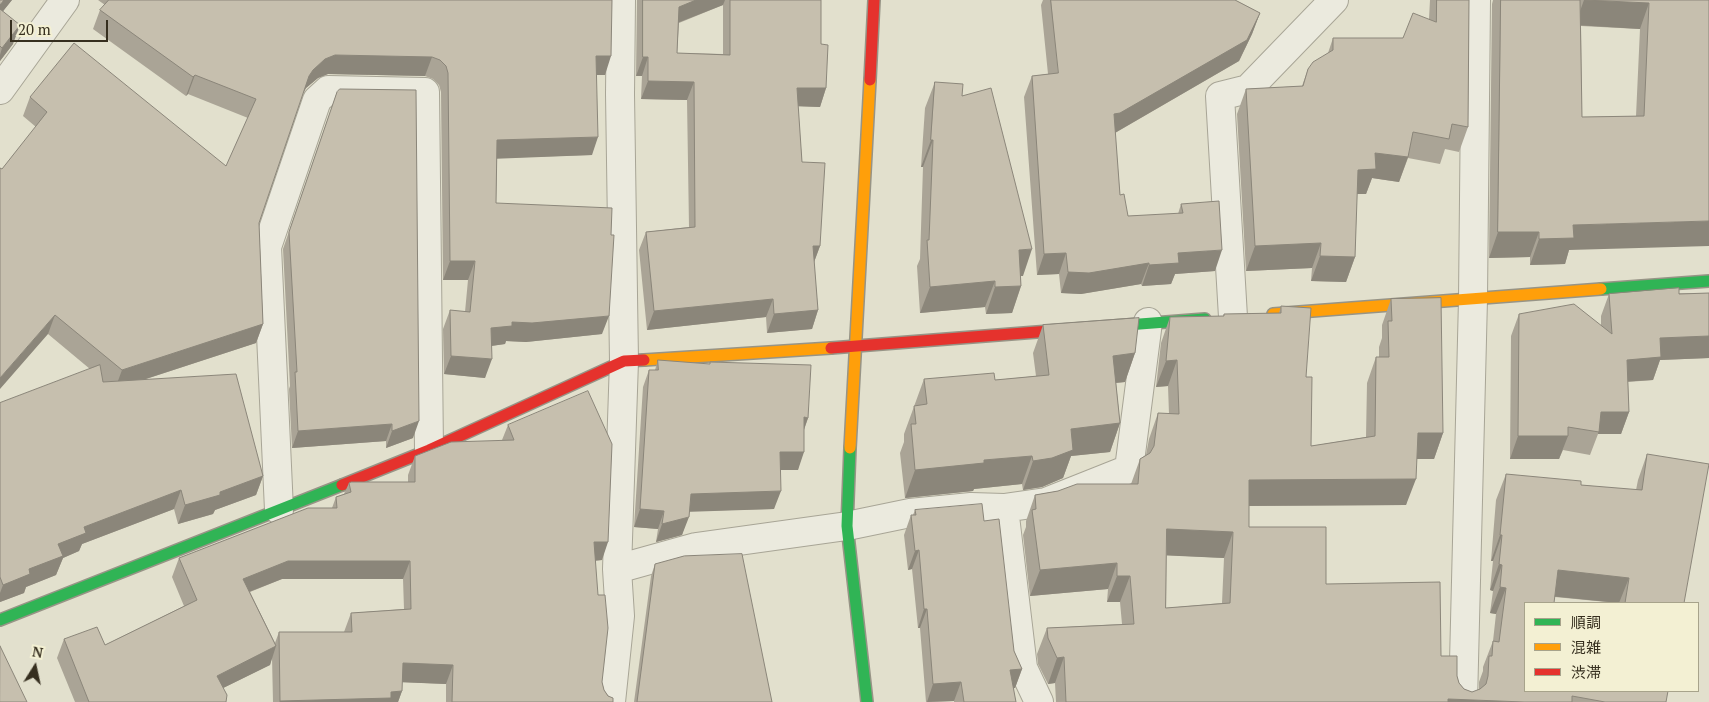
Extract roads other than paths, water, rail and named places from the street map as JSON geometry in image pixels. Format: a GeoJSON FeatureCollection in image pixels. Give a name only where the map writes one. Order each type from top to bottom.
{"type":"FeatureCollection","features":[{"type":"Feature","properties":{"kind":"street"},"geometry":{"type":"LineString","coordinates":[[0,90],[65,0]]}},
{"type":"Feature","properties":{"kind":"street"},"geometry":{"type":"LineString","coordinates":[[611,702],[620,616],[618,569],[624,360],[620,94],[621,0]]}},
{"type":"Feature","properties":{"kind":"street"},"geometry":{"type":"LineString","coordinates":[[867,702],[847,526],[874,0]]}},
{"type":"Feature","properties":{"kind":"street"},"geometry":{"type":"LineString","coordinates":[[0,620],[429,450],[624,360],[855,347],[894,342],[1228,317],[1220,96],[1248,89],[1334,0]]}},
{"type":"Feature","properties":{"kind":"street"},"geometry":{"type":"LineString","coordinates":[[1463,702],[1473,299],[1476,0]]}},
{"type":"Feature","properties":{"kind":"street"},"geometry":{"type":"LineString","coordinates":[[279,510],[267,247],[317,100],[328,90],[425,92],[429,450]]}},
{"type":"Feature","properties":{"kind":"street"},"geometry":{"type":"LineString","coordinates":[[1262,315],[1709,281]]}},
{"type":"Feature","properties":{"kind":"street"},"geometry":{"type":"LineString","coordinates":[[618,569],[696,546],[847,526],[910,513],[971,506],[1004,508],[1046,502],[1129,469],[1148,322]]}},
{"type":"Feature","properties":{"kind":"street"},"geometry":{"type":"LineString","coordinates":[[1004,508],[1023,668],[1039,702]]}}]}
